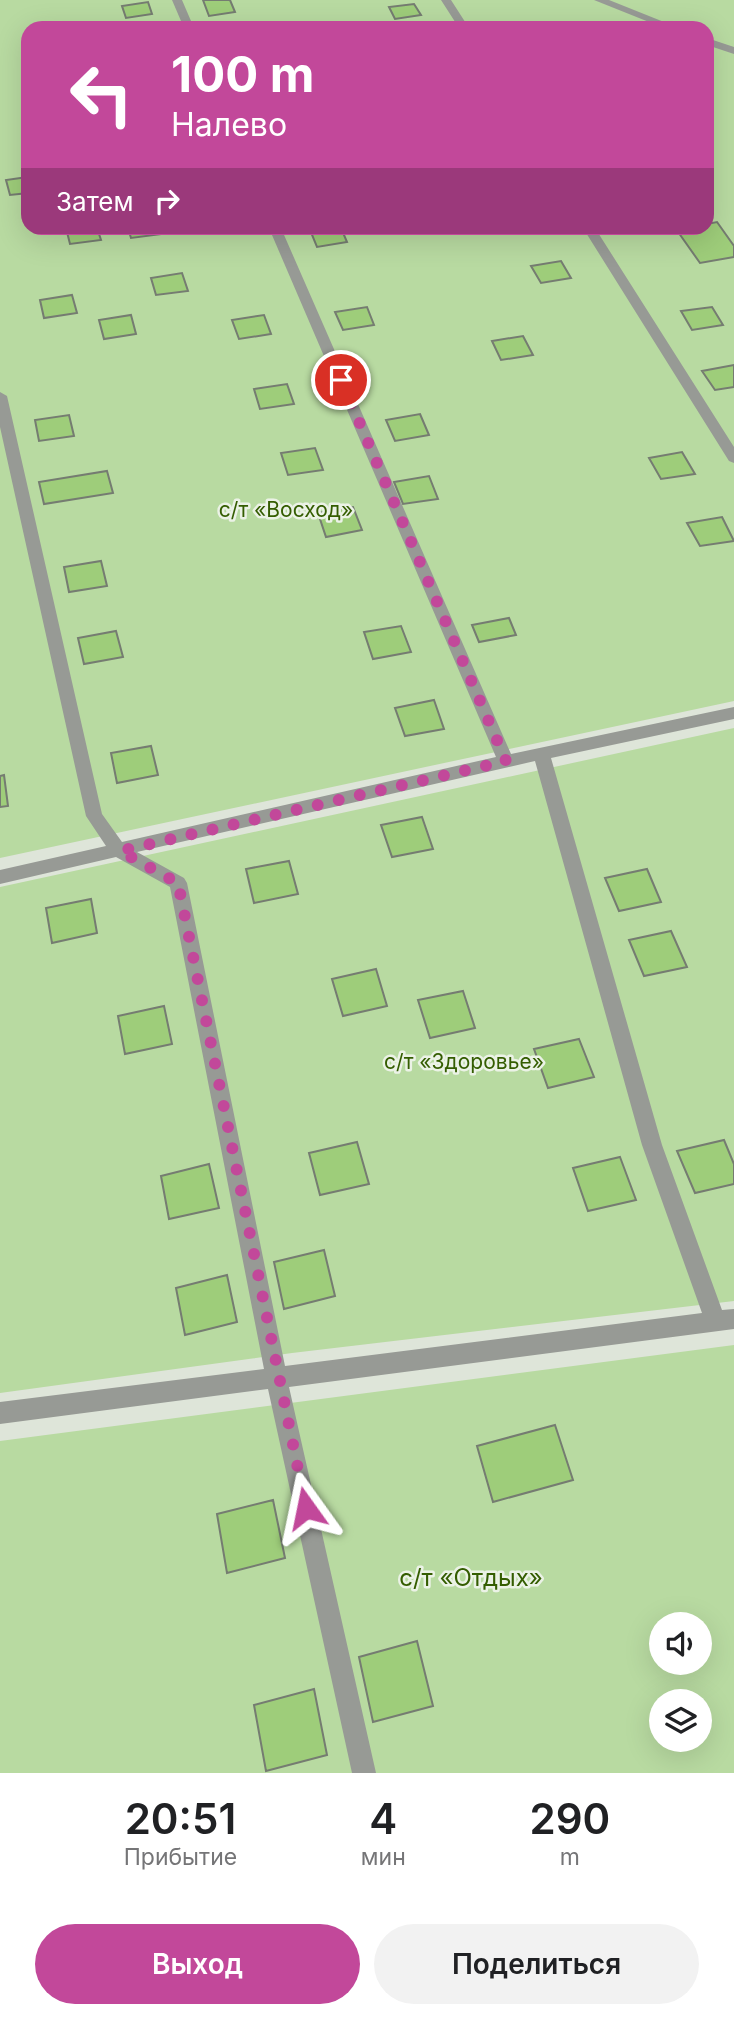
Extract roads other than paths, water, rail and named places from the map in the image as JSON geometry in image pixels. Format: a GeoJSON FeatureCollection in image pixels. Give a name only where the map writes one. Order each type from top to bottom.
{"type":"FeatureCollection","features":[{"type":"Feature","properties":{"kind":"street"},"geometry":{"type":"LineString","coordinates":[[177,0],[186,21]]}},
{"type":"Feature","properties":{"kind":"street"},"geometry":{"type":"LineString","coordinates":[[446,0],[460,21]]}},
{"type":"Feature","properties":{"kind":"street"},"geometry":{"type":"LineString","coordinates":[[599,0],[655,21]]}},
{"type":"Feature","properties":{"kind":"street"},"geometry":{"type":"LineString","coordinates":[[714,44],[734,51]]}},
{"type":"Feature","properties":{"kind":"street"},"geometry":{"type":"LineString","coordinates":[[278,235],[506,761]]}},
{"type":"Feature","properties":{"kind":"street"},"geometry":{"type":"LineString","coordinates":[[593,235],[734,458]]}},
{"type":"Feature","properties":{"kind":"street"},"geometry":{"type":"LineString","coordinates":[[0,396],[94,816],[120,851],[178,883],[276,1375],[365,1773]]}},
{"type":"Feature","properties":{"kind":"street"},"geometry":{"type":"LineString","coordinates":[[0,877],[541,753],[734,713]]}},
{"type":"Feature","properties":{"kind":"street"},"geometry":{"type":"LineString","coordinates":[[0,1413],[276,1375],[724,1320],[652,1145],[541,753]]}},
{"type":"Feature","properties":{"kind":"park label","name":"с/т «Восход»"},"geometry":{"type":"Point","coordinates":[286,509]}},
{"type":"Feature","properties":{"kind":"park label","name":"с/т «Здоровье»"},"geometry":{"type":"Point","coordinates":[464,1061]}},
{"type":"Feature","properties":{"kind":"park label","name":"с/т «Отдых»"},"geometry":{"type":"Point","coordinates":[471,1577]}}]}
